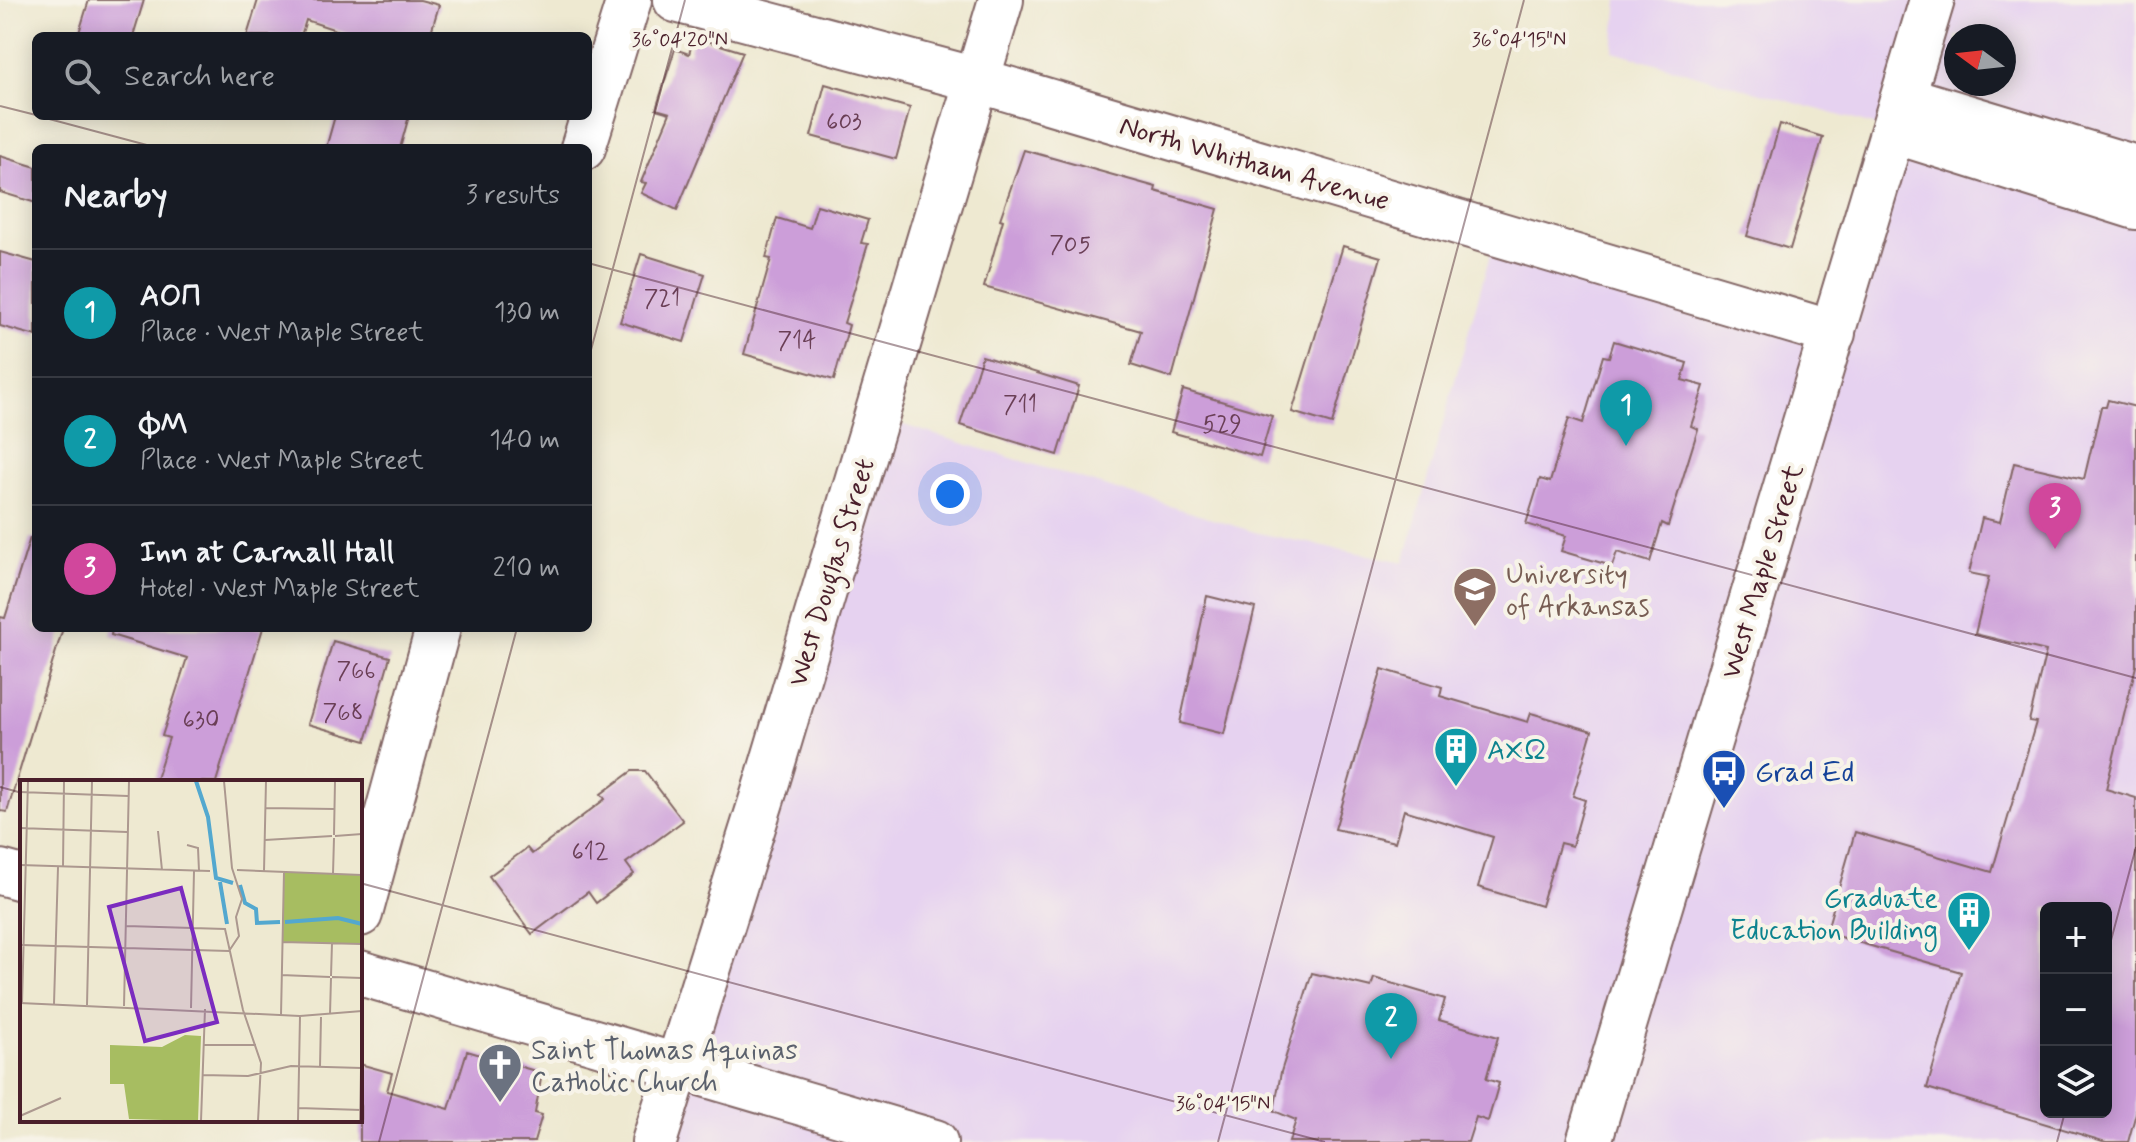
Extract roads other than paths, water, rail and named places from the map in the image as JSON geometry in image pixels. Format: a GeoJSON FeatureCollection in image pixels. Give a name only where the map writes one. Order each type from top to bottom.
{"type":"FeatureCollection","features":[{"type":"Feature","properties":{"kind":"street"},"geometry":{"type":"LineString","coordinates":[[592,119],[629,0]]}},
{"type":"Feature","properties":{"kind":"street","name":"North Whitham Avenue"},"geometry":{"type":"LineString","coordinates":[[676,0],[977,80],[1833,333]]}},
{"type":"Feature","properties":{"kind":"street","name":"West Douglas Street"},"geometry":{"type":"LineString","coordinates":[[654,1142],[764,792],[1001,0]]}},
{"type":"Feature","properties":{"kind":"street","name":"West Maple Street"},"geometry":{"type":"LineString","coordinates":[[1589,1142],[1932,0]]}},
{"type":"Feature","properties":{"kind":"street"},"geometry":{"type":"LineString","coordinates":[[1899,115],[2136,168]]}},
{"type":"Feature","properties":{"kind":"street"},"geometry":{"type":"LineString","coordinates":[[1899,115],[2136,207]]}},
{"type":"Feature","properties":{"kind":"street"},"geometry":{"type":"LineString","coordinates":[[584,144],[592,120]]}},
{"type":"Feature","properties":{"kind":"street"},"geometry":{"type":"LineString","coordinates":[[362,907],[437,632]]}},
{"type":"Feature","properties":{"kind":"street"},"geometry":{"type":"LineString","coordinates":[[0,872],[20,877]]}},
{"type":"Feature","properties":{"kind":"street"},"geometry":{"type":"LineString","coordinates":[[362,974],[935,1142]]}},
{"type":"Feature","properties":{"kind":"place","name":"ΑΟΠ"},"geometry":{"type":"Point","coordinates":[1626,446]}},
{"type":"Feature","properties":{"kind":"place","name":"Inn at Carnall Hall"},"geometry":{"type":"Point","coordinates":[2055,549]}},
{"type":"Feature","properties":{"kind":"place","name":"University of Arkansas"},"geometry":{"type":"Point","coordinates":[1475,628]}},
{"type":"Feature","properties":{"kind":"place","name":"ΑΧΩ"},"geometry":{"type":"Point","coordinates":[1456,788]}},
{"type":"Feature","properties":{"kind":"place","name":"Grad Ed"},"geometry":{"type":"Point","coordinates":[1724,810]}},
{"type":"Feature","properties":{"kind":"place","name":"Graduate Education Building"},"geometry":{"type":"Point","coordinates":[1969,952]}},
{"type":"Feature","properties":{"kind":"place","name":"ΦΜ"},"geometry":{"type":"Point","coordinates":[1391,1059]}},
{"type":"Feature","properties":{"kind":"place","name":"Saint Thomas Aquinas Catholic Church"},"geometry":{"type":"Point","coordinates":[500,1104]}}]}
